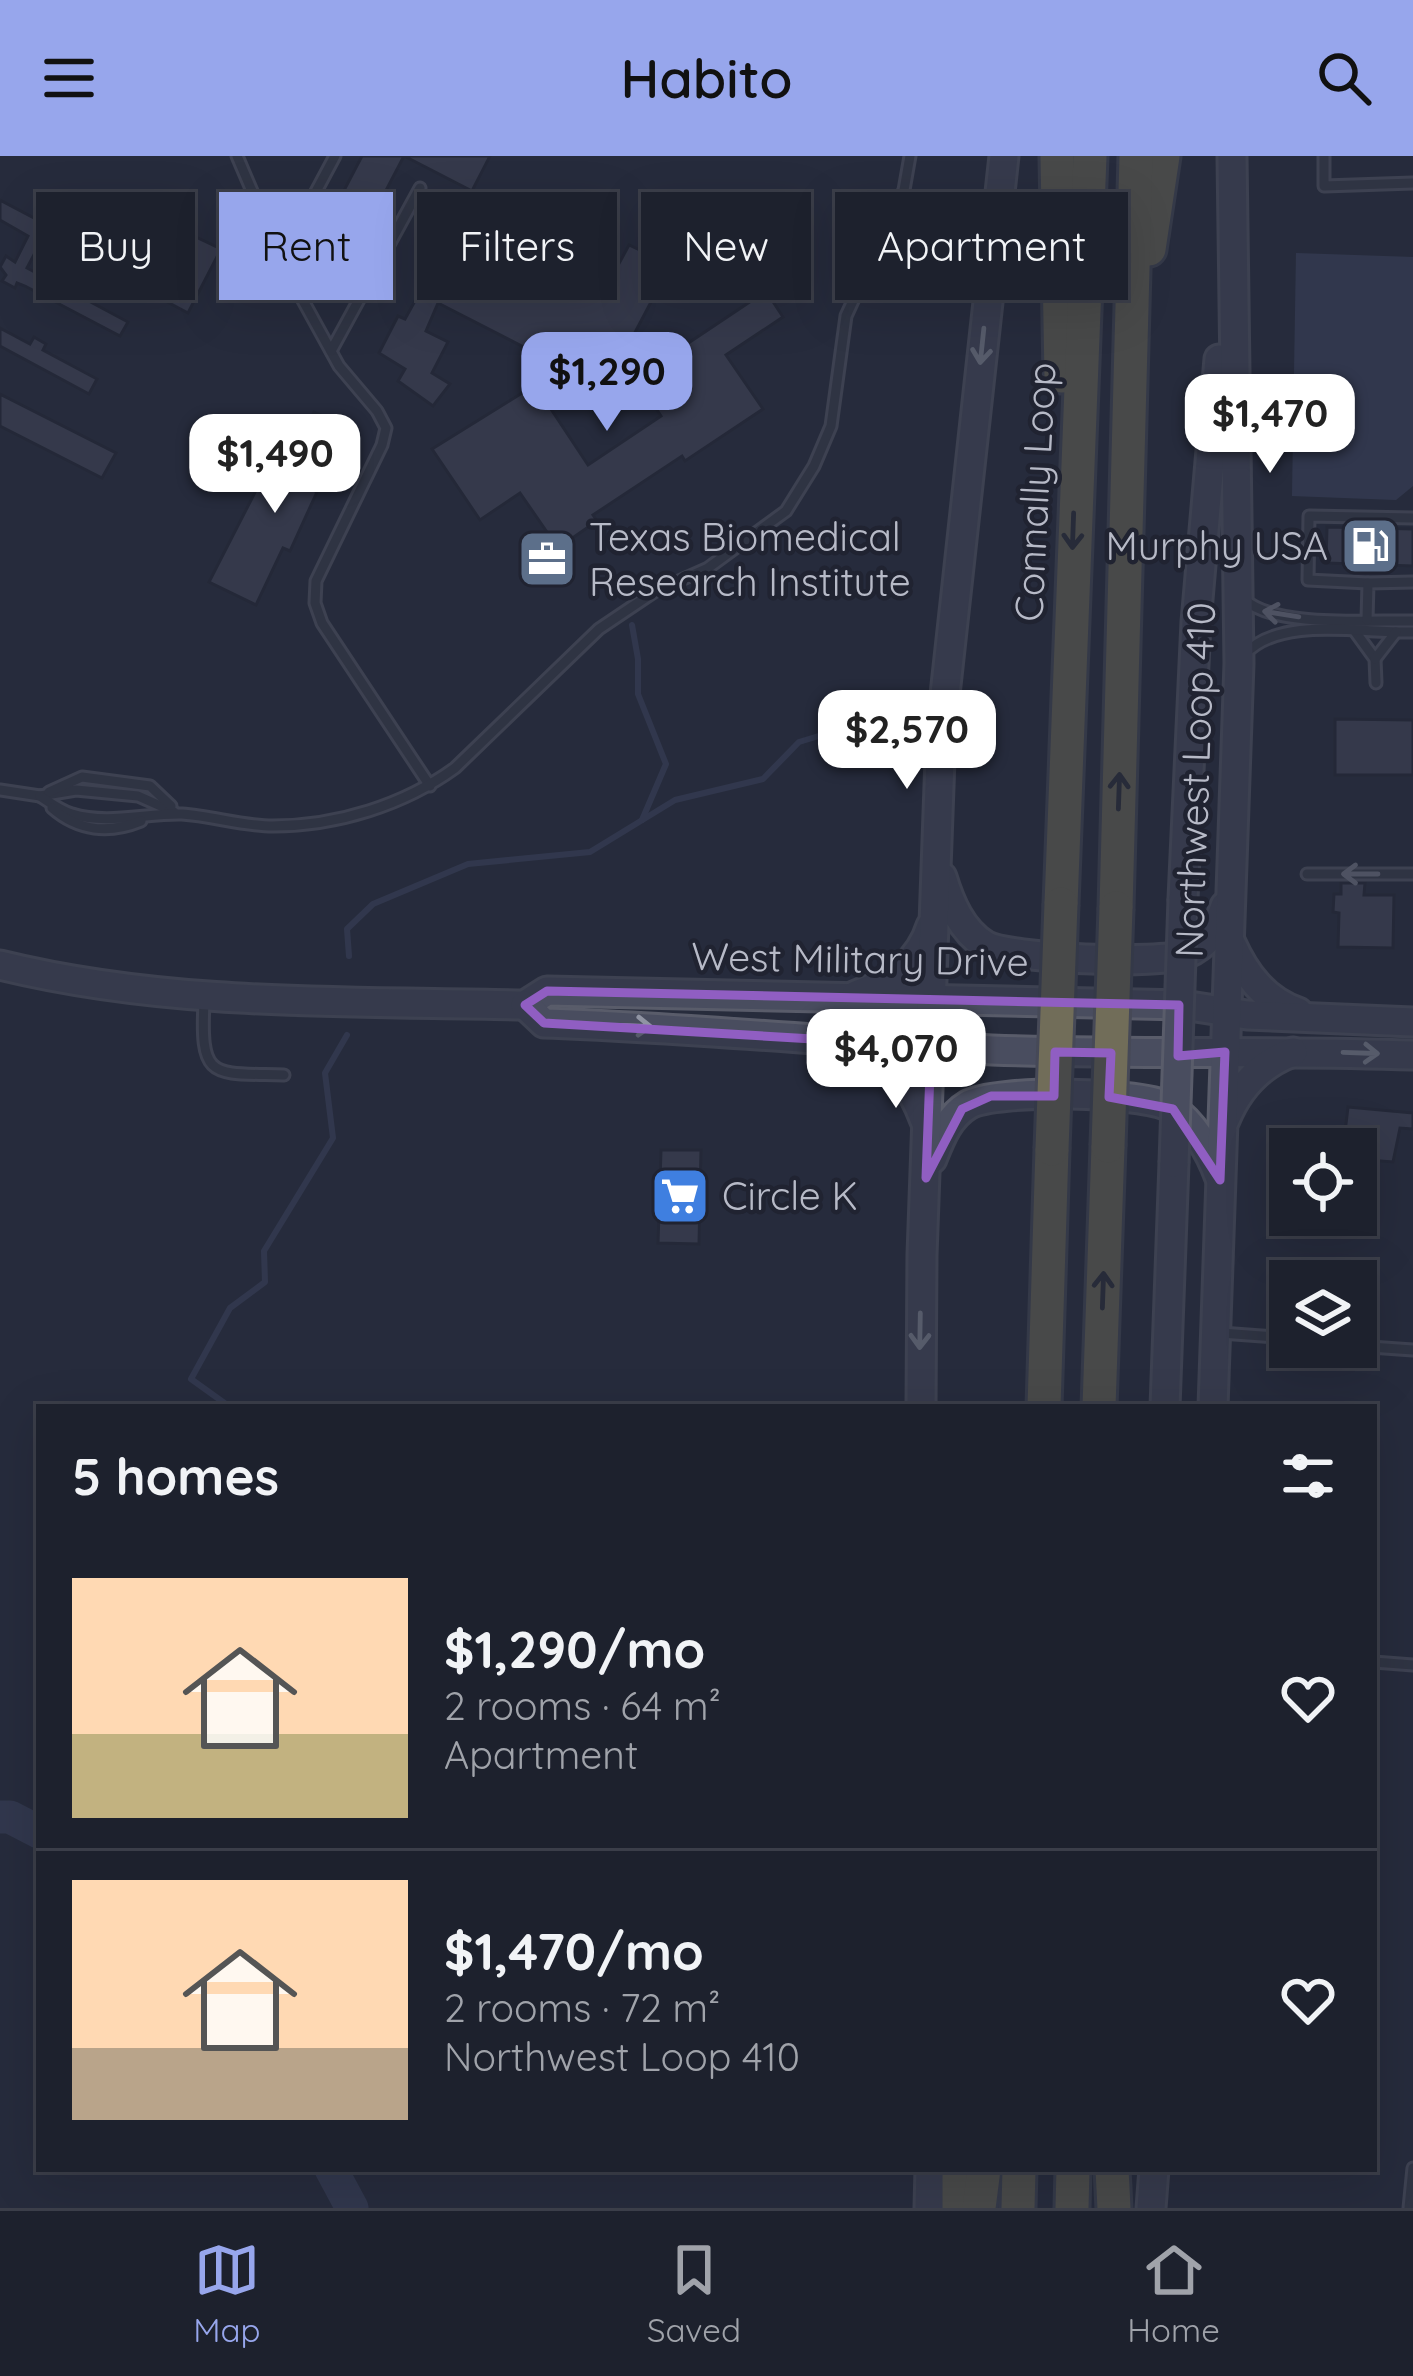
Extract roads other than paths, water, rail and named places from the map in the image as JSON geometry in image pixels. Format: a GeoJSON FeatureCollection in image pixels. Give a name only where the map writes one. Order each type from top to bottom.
{"type":"FeatureCollection","features":[{"type":"Feature","properties":{"kind":"highway"},"geometry":{"type":"LineString","coordinates":[[1057,156],[1060,372],[1076,453]]}},
{"type":"Feature","properties":{"kind":"highway","name":"Connally Loop"},"geometry":{"type":"LineString","coordinates":[[1044,1404],[1090,156]]}},
{"type":"Feature","properties":{"kind":"highway"},"geometry":{"type":"LineString","coordinates":[[1099,1404],[1136,156]]}},
{"type":"Feature","properties":{"kind":"highway"},"geometry":{"type":"LineString","coordinates":[[1134,318],[1156,219],[1163,156]]}},
{"type":"Feature","properties":{"kind":"highway"},"geometry":{"type":"LineString","coordinates":[[958,2208],[959,2172]]}},
{"type":"Feature","properties":{"kind":"highway"},"geometry":{"type":"LineString","coordinates":[[979,2208],[984,2172]]}},
{"type":"Feature","properties":{"kind":"highway"},"geometry":{"type":"LineString","coordinates":[[1018,2208],[1019,2172]]}},
{"type":"Feature","properties":{"kind":"highway"},"geometry":{"type":"LineString","coordinates":[[1072,2208],[1073,2172]]}},
{"type":"Feature","properties":{"kind":"highway"},"geometry":{"type":"LineString","coordinates":[[1112,2172],[1114,2208]]}},
{"type":"Feature","properties":{"kind":"main road"},"geometry":{"type":"LineString","coordinates":[[921,1404],[936,855],[950,630],[1004,156]]}},
{"type":"Feature","properties":{"kind":"main road","name":"Northwest Loop 410"},"geometry":{"type":"LineString","coordinates":[[1213,1404],[1239,663],[1232,156]]}},
{"type":"Feature","properties":{"kind":"main road"},"geometry":{"type":"LineString","coordinates":[[1166,1404],[1196,622],[1218,382],[1220,249],[1231,206]]}},
{"type":"Feature","properties":{"kind":"main road"},"geometry":{"type":"LineString","coordinates":[[936,855],[955,910],[967,929],[990,948],[1021,956],[1179,957],[1197,948],[1217,927],[1231,879]]}},
{"type":"Feature","properties":{"kind":"main road"},"geometry":{"type":"LineString","coordinates":[[850,997],[904,968],[924,944],[934,916]]}},
{"type":"Feature","properties":{"kind":"main road"},"geometry":{"type":"LineString","coordinates":[[1229,938],[1242,965],[1269,997],[1290,1009],[1325,1018]]}},
{"type":"Feature","properties":{"kind":"main road","name":"West Military Drive"},"geometry":{"type":"LineString","coordinates":[[0,965],[102,985],[205,997],[524,1005],[547,992],[932,998],[1184,1005],[1413,1022]]}},
{"type":"Feature","properties":{"kind":"main road","name":"West Military Drive"},"geometry":{"type":"LineString","coordinates":[[524,1005],[544,1023],[931,1046],[1180,1055],[1413,1054]]}},
{"type":"Feature","properties":{"kind":"main road"},"geometry":{"type":"LineString","coordinates":[[837,1040],[867,1048],[894,1067],[909,1086],[927,1128]]}},
{"type":"Feature","properties":{"kind":"main road"},"geometry":{"type":"LineString","coordinates":[[1222,1130],[1234,1101],[1252,1077],[1299,1051]]}},
{"type":"Feature","properties":{"kind":"main road"},"geometry":{"type":"LineString","coordinates":[[926,1178],[942,1136],[956,1115],[978,1100],[1004,1094],[1157,1101],[1190,1126],[1220,1180]]}},
{"type":"Feature","properties":{"kind":"main road"},"geometry":{"type":"LineString","coordinates":[[929,2208],[930,2172]]}},
{"type":"Feature","properties":{"kind":"main road"},"geometry":{"type":"LineString","coordinates":[[1151,2208],[1154,2172]]}},
{"type":"Feature","properties":{"kind":"lane"},"geometry":{"type":"LineString","coordinates":[[238,156],[253,192]]}},
{"type":"Feature","properties":{"kind":"lane"},"geometry":{"type":"LineString","coordinates":[[316,192],[335,156]]}},
{"type":"Feature","properties":{"kind":"lane"},"geometry":{"type":"LineString","coordinates":[[40,796],[70,824],[117,831],[151,817],[179,814],[272,826],[328,821],[430,786],[492,737],[599,628],[654,592],[708,568],[786,511],[814,466],[831,426],[846,316],[897,207],[910,156]]}},
{"type":"Feature","properties":{"kind":"lane"},"geometry":{"type":"LineString","coordinates":[[1324,156],[1324,186],[1413,183]]}},
{"type":"Feature","properties":{"kind":"lane"},"geometry":{"type":"LineString","coordinates":[[331,351],[420,188]]}},
{"type":"Feature","properties":{"kind":"lane"},"geometry":{"type":"LineString","coordinates":[[303,300],[331,351],[386,428],[316,581],[315,603],[322,623],[430,786]]}},
{"type":"Feature","properties":{"kind":"lane"},"geometry":{"type":"LineString","coordinates":[[1413,518],[1310,516],[1308,580],[1413,582]]}},
{"type":"Feature","properties":{"kind":"lane"},"geometry":{"type":"LineString","coordinates":[[1367,620],[1368,583]]}},
{"type":"Feature","properties":{"kind":"lane"},"geometry":{"type":"LineString","coordinates":[[1240,593],[1252,607],[1274,616],[1413,621]]}},
{"type":"Feature","properties":{"kind":"lane"},"geometry":{"type":"LineString","coordinates":[[1354,630],[1376,659]]}},
{"type":"Feature","properties":{"kind":"lane"},"geometry":{"type":"LineString","coordinates":[[1376,683],[1376,659],[1396,632]]}},
{"type":"Feature","properties":{"kind":"lane"},"geometry":{"type":"LineString","coordinates":[[1239,663],[1253,646],[1273,635],[1413,632]]}},
{"type":"Feature","properties":{"kind":"lane"},"geometry":{"type":"LineString","coordinates":[[0,790],[40,796],[76,790],[138,796],[179,814]]}},
{"type":"Feature","properties":{"kind":"lane"},"geometry":{"type":"LineString","coordinates":[[1307,874],[1413,874]]}},
{"type":"Feature","properties":{"kind":"lane"},"geometry":{"type":"LineString","coordinates":[[205,997],[202,1039],[213,1068],[227,1073],[284,1075]]}},
{"type":"Feature","properties":{"kind":"lane"},"geometry":{"type":"LineString","coordinates":[[1216,1332],[1269,1336]]}},
{"type":"Feature","properties":{"kind":"lane"},"geometry":{"type":"LineString","coordinates":[[1377,1347],[1413,1350]]}},
{"type":"Feature","properties":{"kind":"lane"},"geometry":{"type":"LineString","coordinates":[[1377,1662],[1413,1665]]}},
{"type":"Feature","properties":{"kind":"lane"},"geometry":{"type":"LineString","coordinates":[[1409,2208],[1413,2168]]}},
{"type":"Feature","properties":{"kind":"water"},"geometry":{"type":"Polygon","coordinates":[[[1296,253],[1413,257],[1413,486],[1396,500],[1292,496],[1296,253]]]}},
{"type":"Feature","properties":{"kind":"waterway"},"geometry":{"type":"LineString","coordinates":[[632,625],[638,694],[666,764],[642,820]]}},
{"type":"Feature","properties":{"kind":"waterway"},"geometry":{"type":"LineString","coordinates":[[349,956],[347,929],[373,904],[468,864],[590,852],[675,800],[763,779],[799,742],[878,718]]}},
{"type":"Feature","properties":{"kind":"waterway"},"geometry":{"type":"LineString","coordinates":[[226,1404],[191,1379],[230,1308],[265,1282],[264,1251],[333,1138],[325,1073],[347,1035]]}},
{"type":"Feature","properties":{"kind":"waterway"},"geometry":{"type":"LineString","coordinates":[[0,1817],[36,1830]]}},
{"type":"Feature","properties":{"kind":"waterway"},"geometry":{"type":"LineString","coordinates":[[333,2172],[352,2208]]}},
{"type":"Feature","properties":{"kind":"place","name":"Murphy USA"},"geometry":{"type":"Point","coordinates":[1370,546]}},
{"type":"Feature","properties":{"kind":"place","name":"Texas Biomedical Research Institute"},"geometry":{"type":"Point","coordinates":[547,559]}},
{"type":"Feature","properties":{"kind":"place","name":"Circle K"},"geometry":{"type":"Point","coordinates":[680,1196]}}]}
